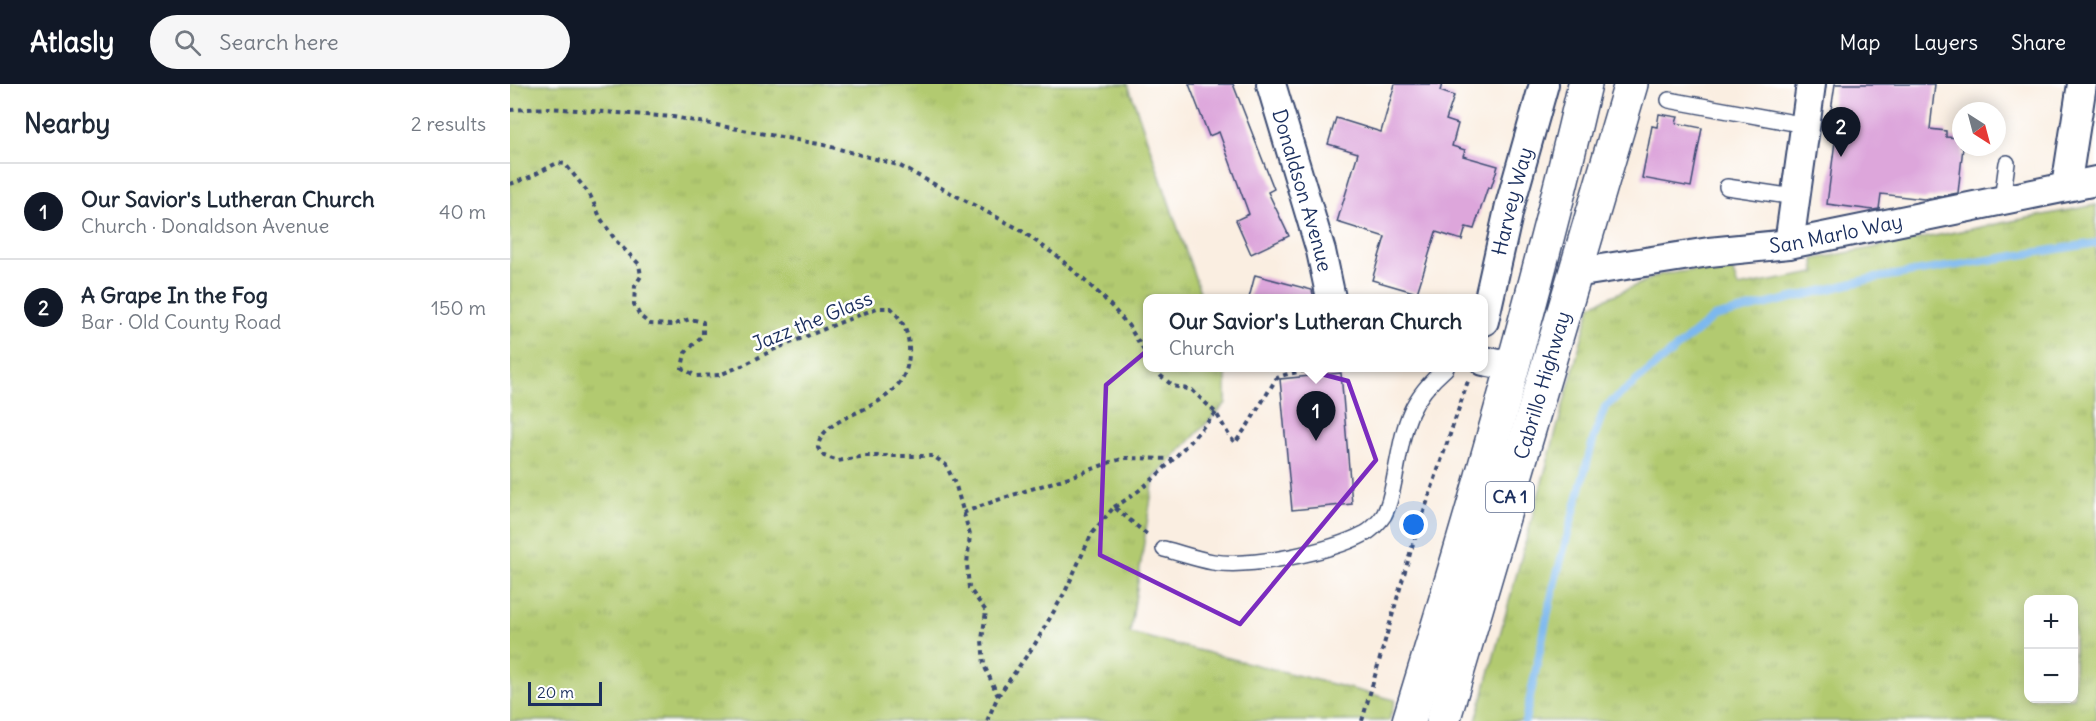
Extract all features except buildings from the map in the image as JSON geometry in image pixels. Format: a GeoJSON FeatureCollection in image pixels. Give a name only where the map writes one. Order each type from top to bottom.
{"type":"FeatureCollection","features":[{"type":"Feature","properties":{"kind":"highway","name":"Cabrillo Highway"},"geometry":{"type":"LineString","coordinates":[[1409,721],[1490,368],[1552,223],[1585,84]]}},
{"type":"Feature","properties":{"kind":"highway","name":"Cabrillo Highway"},"geometry":{"type":"LineString","coordinates":[[1443,721],[1631,84]]}},
{"type":"Feature","properties":{"kind":"street","name":"Harvey Way"},"geometry":{"type":"LineString","coordinates":[[1488,303],[1510,206],[1544,84]]}},
{"type":"Feature","properties":{"kind":"street"},"geometry":{"type":"LineString","coordinates":[[1789,244],[1811,84]]}},
{"type":"Feature","properties":{"kind":"street"},"geometry":{"type":"LineString","coordinates":[[2066,187],[2082,84]]}},
{"type":"Feature","properties":{"kind":"street","name":"Donaldson Avenue"},"geometry":{"type":"LineString","coordinates":[[1274,86],[1321,251],[1330,294]]}},
{"type":"Feature","properties":{"kind":"street","name":"San Marlo Way"},"geometry":{"type":"LineString","coordinates":[[1575,273],[1709,252],[1789,244],[2096,181]]}},
{"type":"Feature","properties":{"kind":"lane"},"geometry":{"type":"LineString","coordinates":[[1669,100],[1805,125]]}},
{"type":"Feature","properties":{"kind":"lane"},"geometry":{"type":"LineString","coordinates":[[2002,200],[2007,163]]}},
{"type":"Feature","properties":{"kind":"lane"},"geometry":{"type":"LineString","coordinates":[[1727,187],[1795,197]]}},
{"type":"Feature","properties":{"kind":"lane"},"geometry":{"type":"LineString","coordinates":[[1164,549],[1213,562],[1246,564],[1286,558],[1336,545],[1366,533],[1383,516],[1391,494],[1406,424],[1413,405],[1430,382],[1441,372]]}},
{"type":"Feature","properties":{"kind":"path"},"geometry":{"type":"LineString","coordinates":[[510,110],[549,108],[673,117],[824,145],[898,165],[1018,229],[1058,257],[1103,297],[1128,325],[1143,349]]}},
{"type":"Feature","properties":{"kind":"path","name":"Jazz the Glass"},"geometry":{"type":"LineString","coordinates":[[510,184],[557,163],[565,164],[571,170],[590,195],[601,219],[616,241],[639,264],[640,276],[634,286],[634,304],[640,316],[650,324],[672,325],[690,319],[703,322],[702,335],[685,353],[682,368],[696,376],[719,375],[773,350],[877,308],[891,308],[903,320],[909,341],[908,367],[896,389],[881,400],[827,429],[818,440],[818,448],[825,456],[838,461],[865,456],[933,456],[946,465],[957,486],[970,536],[967,564],[969,588],[986,611],[981,640],[984,665],[998,696]]}},
{"type":"Feature","properties":{"kind":"path"},"geometry":{"type":"LineString","coordinates":[[1158,372],[1173,386],[1192,390],[1216,413],[1235,442],[1240,438],[1276,379],[1281,375],[1298,372]]}},
{"type":"Feature","properties":{"kind":"path"},"geometry":{"type":"LineString","coordinates":[[1362,721],[1411,550],[1466,385],[1484,372]]}},
{"type":"Feature","properties":{"kind":"path"},"geometry":{"type":"LineString","coordinates":[[987,721],[998,696],[1035,644],[1065,592],[1092,533],[1114,507],[1141,488],[1216,413]]}},
{"type":"Feature","properties":{"kind":"path"},"geometry":{"type":"LineString","coordinates":[[963,513],[991,501],[1024,493],[1112,462],[1126,459],[1172,459]]}},
{"type":"Feature","properties":{"kind":"path"},"geometry":{"type":"LineString","coordinates":[[1114,507],[1164,549]]}},
{"type":"Feature","properties":{"kind":"highlighted area"},"geometry":{"type":"Polygon","coordinates":[[[1167,334],[1348,381],[1376,460],[1240,624],[1100,555],[1106,385],[1167,334]]]}},
{"type":"Feature","properties":{"kind":"green space"},"geometry":{"type":"Polygon","coordinates":[[[510,84],[1128,84],[1201,294],[1143,294],[1143,372],[1226,372],[1226,403],[1154,478],[1130,633],[1395,700],[1389,721],[510,721],[510,84]]]}},
{"type":"Feature","properties":{"kind":"green space"},"geometry":{"type":"Polygon","coordinates":[[[2096,205],[2096,721],[1476,721],[1591,305],[1662,274],[1731,266],[1738,287],[1815,273],[1814,259],[2096,205]]]}},
{"type":"Feature","properties":{"kind":"waterway"},"geometry":{"type":"LineString","coordinates":[[1525,721],[1553,589],[1594,437],[1605,407],[1714,317],[1870,279],[2096,243]]}},
{"type":"Feature","properties":{"kind":"place","name":"A Grape In the Fog"},"geometry":{"type":"Point","coordinates":[1841,157]}},
{"type":"Feature","properties":{"kind":"place","name":"Our Savior's Lutheran Church"},"geometry":{"type":"Point","coordinates":[1316,441]}}]}
